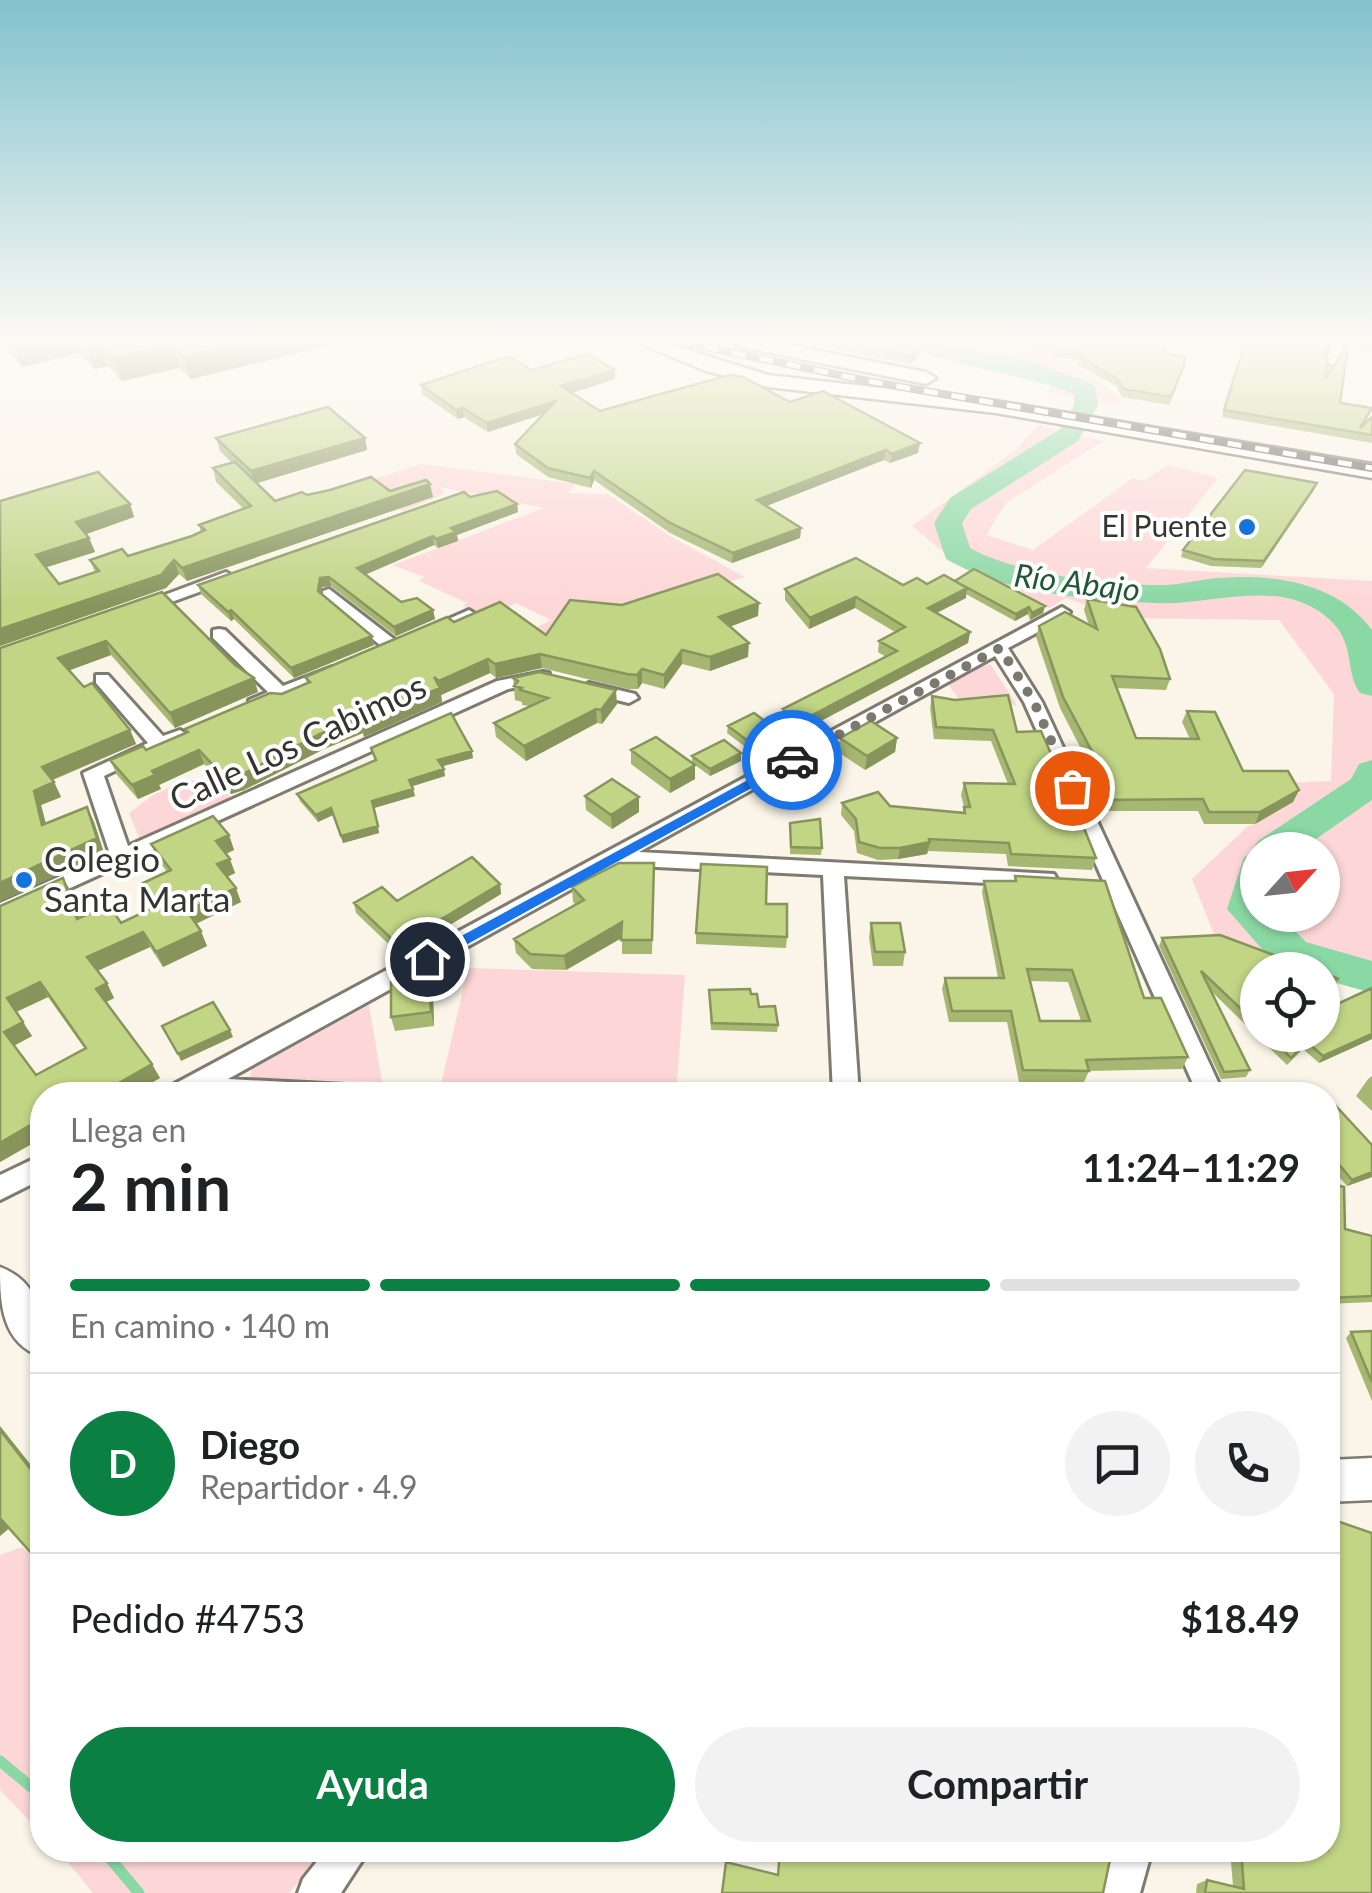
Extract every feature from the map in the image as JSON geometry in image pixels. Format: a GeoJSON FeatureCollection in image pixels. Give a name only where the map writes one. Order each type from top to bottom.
{"type":"FeatureCollection","features":[{"type":"Feature","properties":{"kind":"main road"},"geometry":{"type":"LineString","coordinates":[[1159,429],[1372,472]]}},
{"type":"Feature","properties":{"kind":"main road"},"geometry":{"type":"LineString","coordinates":[[1169,429],[1372,460]]}},
{"type":"Feature","properties":{"kind":"main road"},"geometry":{"type":"LineString","coordinates":[[0,1284],[30,1323]]}},
{"type":"Feature","properties":{"kind":"main road"},"geometry":{"type":"LineString","coordinates":[[1340,1480],[1372,1479]]}},
{"type":"Feature","properties":{"kind":"street"},"geometry":{"type":"LineString","coordinates":[[113,616],[244,571]]}},
{"type":"Feature","properties":{"kind":"street"},"geometry":{"type":"LineString","coordinates":[[329,594],[385,650],[469,615]]}},
{"type":"Feature","properties":{"kind":"street"},"geometry":{"type":"LineString","coordinates":[[201,1082],[1062,612]]}},
{"type":"Feature","properties":{"kind":"street"},"geometry":{"type":"LineString","coordinates":[[219,634],[281,694]]}},
{"type":"Feature","properties":{"kind":"street"},"geometry":{"type":"LineString","coordinates":[[1000,648],[1034,702],[1096,881],[1205,1082]]}},
{"type":"Feature","properties":{"kind":"street"},"geometry":{"type":"LineString","coordinates":[[229,716],[345,667]]}},
{"type":"Feature","properties":{"kind":"street","name":"Calle Los Cabimos"},"geometry":{"type":"LineString","coordinates":[[0,912],[516,680],[541,677],[629,698]]}},
{"type":"Feature","properties":{"kind":"street"},"geometry":{"type":"LineString","coordinates":[[102,678],[160,744]]}},
{"type":"Feature","properties":{"kind":"street"},"geometry":{"type":"LineString","coordinates":[[122,859],[93,773],[195,730]]}},
{"type":"Feature","properties":{"kind":"street"},"geometry":{"type":"LineString","coordinates":[[614,858],[1096,881]]}},
{"type":"Feature","properties":{"kind":"street"},"geometry":{"type":"LineString","coordinates":[[833,871],[845,1082]]}},
{"type":"Feature","properties":{"kind":"street"},"geometry":{"type":"LineString","coordinates":[[0,1188],[30,1172]]}},
{"type":"Feature","properties":{"kind":"street"},"geometry":{"type":"LineString","coordinates":[[317,1893],[341,1862]]}},
{"type":"Feature","properties":{"kind":"street"},"geometry":{"type":"LineString","coordinates":[[1121,1893],[1130,1862]]}},
{"type":"Feature","properties":{"kind":"shaded area"},"geometry":{"type":"Polygon","coordinates":[[[1035,429],[1056,429],[1103,441],[1006,503],[986,535],[1033,550],[1133,478],[1143,481],[1168,465],[1218,478],[1146,568],[1372,581],[1372,986],[1340,981],[1340,952],[1243,952],[1217,942],[1192,879],[1240,834],[1240,932],[1340,932],[1340,832],[1242,832],[1255,824],[1283,783],[1331,781],[1334,694],[1279,620],[1124,618],[1066,598],[1049,608],[952,559],[912,526],[1017,449],[1035,429]]]}},
{"type":"Feature","properties":{"kind":"shaded area"},"geometry":{"type":"Polygon","coordinates":[[[422,464],[575,484],[568,493],[608,494],[670,536],[745,577],[556,636],[532,630],[551,620],[516,603],[486,617],[463,606],[467,603],[419,581],[424,577],[393,565],[544,508],[440,487],[445,494],[403,511],[364,482],[422,464]]]}},
{"type":"Feature","properties":{"kind":"shaded area"},"geometry":{"type":"Polygon","coordinates":[[[990,664],[1017,705],[967,710],[944,679],[990,664]]]}},
{"type":"Feature","properties":{"kind":"shaded area"},"geometry":{"type":"Polygon","coordinates":[[[186,780],[216,780],[233,800],[140,840],[129,813],[153,795],[186,780]]]}},
{"type":"Feature","properties":{"kind":"shaded area"},"geometry":{"type":"Polygon","coordinates":[[[468,968],[685,975],[677,1082],[442,1082],[468,968]]]}},
{"type":"Feature","properties":{"kind":"shaded area"},"geometry":{"type":"Polygon","coordinates":[[[369,1005],[382,1082],[250,1078],[252,1069],[369,1005]]]}},
{"type":"Feature","properties":{"kind":"shaded area"},"geometry":{"type":"Polygon","coordinates":[[[22,1547],[30,1554],[30,1821],[0,1790],[0,1555],[22,1547]]]}},
{"type":"Feature","properties":{"kind":"shaded area"},"geometry":{"type":"Polygon","coordinates":[[[68,1862],[315,1862],[289,1893],[93,1893],[68,1862]]]}},
{"type":"Feature","properties":{"kind":"building"},"geometry":{"type":"Polygon","coordinates":[[[247,429],[355,429],[365,438],[251,471],[216,438],[247,429]]]}},
{"type":"Feature","properties":{"kind":"building"},"geometry":{"type":"Polygon","coordinates":[[[529,429],[895,429],[920,443],[892,454],[886,450],[757,500],[801,528],[733,553],[670,523],[594,471],[590,478],[548,468],[515,444],[529,429]]]}},
{"type":"Feature","properties":{"kind":"building"},"geometry":{"type":"Polygon","coordinates":[[[1338,429],[1372,429],[1372,435],[1338,429]]]}},
{"type":"Feature","properties":{"kind":"building"},"geometry":{"type":"Polygon","coordinates":[[[235,462],[275,501],[371,477],[390,491],[426,480],[430,484],[182,568],[174,560],[161,575],[0,629],[0,501],[98,472],[130,504],[76,522],[89,538],[36,555],[59,584],[99,571],[90,560],[122,549],[128,556],[192,536],[205,530],[199,525],[251,506],[213,468],[235,462]]]}},
{"type":"Feature","properties":{"kind":"building","name":"El Puente"},"geometry":{"type":"Polygon","coordinates":[[[1245,470],[1317,483],[1264,561],[1214,559],[1183,550],[1245,470]]]}},
{"type":"Feature","properties":{"kind":"building"},"geometry":{"type":"Polygon","coordinates":[[[497,491],[517,504],[451,528],[456,532],[436,539],[433,536],[357,568],[401,602],[417,598],[433,610],[394,627],[329,577],[320,578],[318,591],[372,636],[291,668],[231,610],[228,612],[198,585],[464,492],[470,497],[497,491]]]}},
{"type":"Feature","properties":{"kind":"building"},"geometry":{"type":"Polygon","coordinates":[[[856,558],[903,585],[917,578],[927,584],[944,575],[967,588],[928,608],[970,632],[801,721],[783,709],[897,651],[879,641],[905,627],[856,597],[810,618],[785,589],[856,558]]]}},
{"type":"Feature","properties":{"kind":"building"},"geometry":{"type":"Polygon","coordinates":[[[974,569],[1045,606],[1032,613],[1029,607],[1016,614],[955,581],[974,569]]]}},
{"type":"Feature","properties":{"kind":"building"},"geometry":{"type":"Polygon","coordinates":[[[718,574],[759,603],[719,617],[749,643],[710,657],[682,650],[664,675],[642,669],[637,675],[627,674],[540,654],[495,664],[488,659],[439,681],[434,677],[440,688],[361,722],[359,718],[320,734],[239,776],[226,779],[199,750],[152,771],[155,775],[132,785],[110,760],[143,746],[146,750],[270,693],[282,694],[310,682],[305,677],[447,617],[454,622],[500,602],[546,635],[570,600],[622,605],[718,574]]]}},
{"type":"Feature","properties":{"kind":"building"},"geometry":{"type":"Polygon","coordinates":[[[162,592],[235,665],[254,678],[170,713],[106,641],[58,658],[84,687],[92,683],[130,730],[42,767],[54,782],[34,791],[42,825],[87,807],[97,838],[0,883],[0,648],[162,592]]]}},
{"type":"Feature","properties":{"kind":"building"},"geometry":{"type":"Polygon","coordinates":[[[1087,599],[1136,607],[1160,649],[1170,679],[1112,676],[1136,738],[1199,739],[1187,711],[1215,712],[1243,771],[1288,771],[1299,790],[1260,812],[1209,812],[1203,799],[1101,800],[1091,772],[1103,772],[1063,697],[1039,626],[1065,612],[1097,629],[1087,599]]]}},
{"type":"Feature","properties":{"kind":"building"},"geometry":{"type":"Polygon","coordinates":[[[539,672],[616,690],[601,710],[596,709],[524,746],[494,723],[548,698],[514,686],[518,681],[513,678],[539,672]]]}},
{"type":"Feature","properties":{"kind":"building"},"geometry":{"type":"Polygon","coordinates":[[[1008,695],[1017,732],[1041,731],[1056,765],[1046,765],[1060,808],[1076,808],[1096,858],[1011,854],[1009,843],[929,839],[930,842],[900,848],[880,848],[859,842],[856,819],[842,803],[878,792],[890,806],[965,813],[964,807],[970,807],[964,783],[1015,784],[993,730],[936,727],[932,696],[955,700],[1008,695]]]}},
{"type":"Feature","properties":{"kind":"building"},"geometry":{"type":"Polygon","coordinates":[[[451,713],[472,751],[438,760],[444,769],[409,780],[413,789],[372,801],[378,826],[341,836],[331,808],[316,815],[297,794],[376,760],[371,748],[451,713]]]}},
{"type":"Feature","properties":{"kind":"building"},"geometry":{"type":"Polygon","coordinates":[[[754,713],[779,731],[752,744],[728,726],[754,713]]]}},
{"type":"Feature","properties":{"kind":"building"},"geometry":{"type":"Polygon","coordinates":[[[871,721],[897,738],[867,756],[840,738],[871,721]]]}},
{"type":"Feature","properties":{"kind":"building"},"geometry":{"type":"Polygon","coordinates":[[[656,737],[695,765],[670,779],[631,750],[656,737]]]}},
{"type":"Feature","properties":{"kind":"building"},"geometry":{"type":"Polygon","coordinates":[[[724,740],[741,753],[710,769],[692,756],[724,740]]]}},
{"type":"Feature","properties":{"kind":"building"},"geometry":{"type":"Polygon","coordinates":[[[612,779],[639,797],[611,815],[585,796],[612,779]]]}},
{"type":"Feature","properties":{"kind":"building"},"geometry":{"type":"Polygon","coordinates":[[[213,816],[229,835],[216,841],[230,859],[217,864],[236,888],[187,911],[201,931],[156,952],[143,932],[87,957],[107,983],[96,989],[152,1064],[121,1082],[30,1082],[30,1125],[0,1143],[0,906],[63,878],[77,919],[109,905],[121,923],[159,905],[143,883],[171,870],[151,844],[213,816]],[[40,982],[7,998],[23,1022],[4,1032],[36,1075],[86,1048],[40,982]]]}},
{"type":"Feature","properties":{"kind":"building"},"geometry":{"type":"Polygon","coordinates":[[[820,819],[822,848],[791,847],[790,823],[820,819]]]}},
{"type":"Feature","properties":{"kind":"building"},"geometry":{"type":"Polygon","coordinates":[[[472,857],[500,884],[398,945],[354,903],[382,887],[397,901],[472,857]]]}},
{"type":"Feature","properties":{"kind":"building"},"geometry":{"type":"Polygon","coordinates":[[[619,863],[654,863],[652,940],[621,940],[622,922],[564,956],[530,954],[514,939],[584,900],[572,887],[619,863]]]}},
{"type":"Feature","properties":{"kind":"building"},"geometry":{"type":"Polygon","coordinates":[[[701,864],[767,867],[766,904],[787,904],[787,937],[696,933],[701,864]]]}},
{"type":"Feature","properties":{"kind":"building"},"geometry":{"type":"Polygon","coordinates":[[[1015,876],[1105,881],[1144,998],[1161,998],[1188,1057],[1086,1060],[1089,1071],[1023,1070],[1011,1011],[952,1011],[945,978],[1004,978],[984,881],[1016,881],[1015,876]],[[1027,969],[1040,1021],[1090,1021],[1072,970],[1027,969]]]}},
{"type":"Feature","properties":{"kind":"building"},"geometry":{"type":"Polygon","coordinates":[[[871,923],[900,923],[905,952],[875,952],[871,923]]]}},
{"type":"Feature","properties":{"kind":"building"},"geometry":{"type":"Polygon","coordinates":[[[1220,935],[1266,952],[1240,952],[1240,1008],[1201,971],[1250,1070],[1224,1072],[1162,938],[1220,935]]]}},
{"type":"Feature","properties":{"kind":"building"},"geometry":{"type":"Polygon","coordinates":[[[429,977],[431,1012],[391,1017],[391,982],[429,977]]]}},
{"type":"Feature","properties":{"kind":"building"},"geometry":{"type":"Polygon","coordinates":[[[1372,988],[1372,1034],[1340,1048],[1340,1003],[1372,988]]]}},
{"type":"Feature","properties":{"kind":"building"},"geometry":{"type":"Polygon","coordinates":[[[750,989],[751,994],[757,994],[759,1007],[775,1006],[778,1025],[712,1023],[709,990],[750,989]]]}},
{"type":"Feature","properties":{"kind":"building"},"geometry":{"type":"Polygon","coordinates":[[[213,1002],[230,1030],[178,1054],[162,1026],[213,1002]]]}},
{"type":"Feature","properties":{"kind":"building"},"geometry":{"type":"Polygon","coordinates":[[[1340,1110],[1372,1145],[1372,1172],[1352,1180],[1340,1166],[1340,1110]]]}},
{"type":"Feature","properties":{"kind":"building"},"geometry":{"type":"Polygon","coordinates":[[[1340,1186],[1344,1187],[1345,1229],[1372,1236],[1372,1296],[1340,1297],[1340,1186]]]}},
{"type":"Feature","properties":{"kind":"building"},"geometry":{"type":"Polygon","coordinates":[[[1372,1331],[1372,1382],[1351,1332],[1372,1331]]]}},
{"type":"Feature","properties":{"kind":"building"},"geometry":{"type":"Polygon","coordinates":[[[0,1430],[30,1469],[30,1552],[0,1518],[0,1430]]]}},
{"type":"Feature","properties":{"kind":"building"},"geometry":{"type":"Polygon","coordinates":[[[1340,1522],[1372,1533],[1372,1893],[1205,1893],[1207,1880],[1244,1889],[1242,1862],[1340,1862],[1340,1522]]]}},
{"type":"Feature","properties":{"kind":"building"},"geometry":{"type":"Polygon","coordinates":[[[726,1862],[778,1875],[779,1862],[1109,1862],[1103,1893],[722,1893],[726,1862]]]}},
{"type":"Feature","properties":{"kind":"waterway","name":"Río Abajo"},"geometry":{"type":"LineString","coordinates":[[1072,429],[960,504],[948,523],[957,553],[1007,575],[1059,584],[1155,594],[1245,586],[1298,592],[1322,600],[1342,614],[1357,632],[1368,656],[1372,686]]}},
{"type":"Feature","properties":{"kind":"waterway","name":"Río Abajo"},"geometry":{"type":"LineString","coordinates":[[1299,832],[1368,785],[1372,772]]}},
{"type":"Feature","properties":{"kind":"waterway","name":"Río Abajo"},"geometry":{"type":"LineString","coordinates":[[1270,932],[1291,954],[1372,977]]}},
{"type":"Feature","properties":{"kind":"waterway"},"geometry":{"type":"LineString","coordinates":[[0,1761],[30,1786]]}},
{"type":"Feature","properties":{"kind":"waterway"},"geometry":{"type":"LineString","coordinates":[[113,1862],[139,1893]]}},
{"type":"Feature","properties":{"kind":"railway"},"geometry":{"type":"LineString","coordinates":[[1148,429],[1372,468]]}},
{"type":"Feature","properties":{"kind":"way so far"},"geometry":{"type":"LineString","coordinates":[[792,760],[1000,648],[1034,702],[1072,788]]}},
{"type":"Feature","properties":{"kind":"place","name":"El Puente"},"geometry":{"type":"Point","coordinates":[1247,527]}},
{"type":"Feature","properties":{"kind":"place","name":"Colegio Santa Marta"},"geometry":{"type":"Point","coordinates":[24,880]}},
{"type":"Feature","properties":{"kind":"route"},"geometry":{"type":"LineString","coordinates":[[427,959],[792,760]]}}]}
